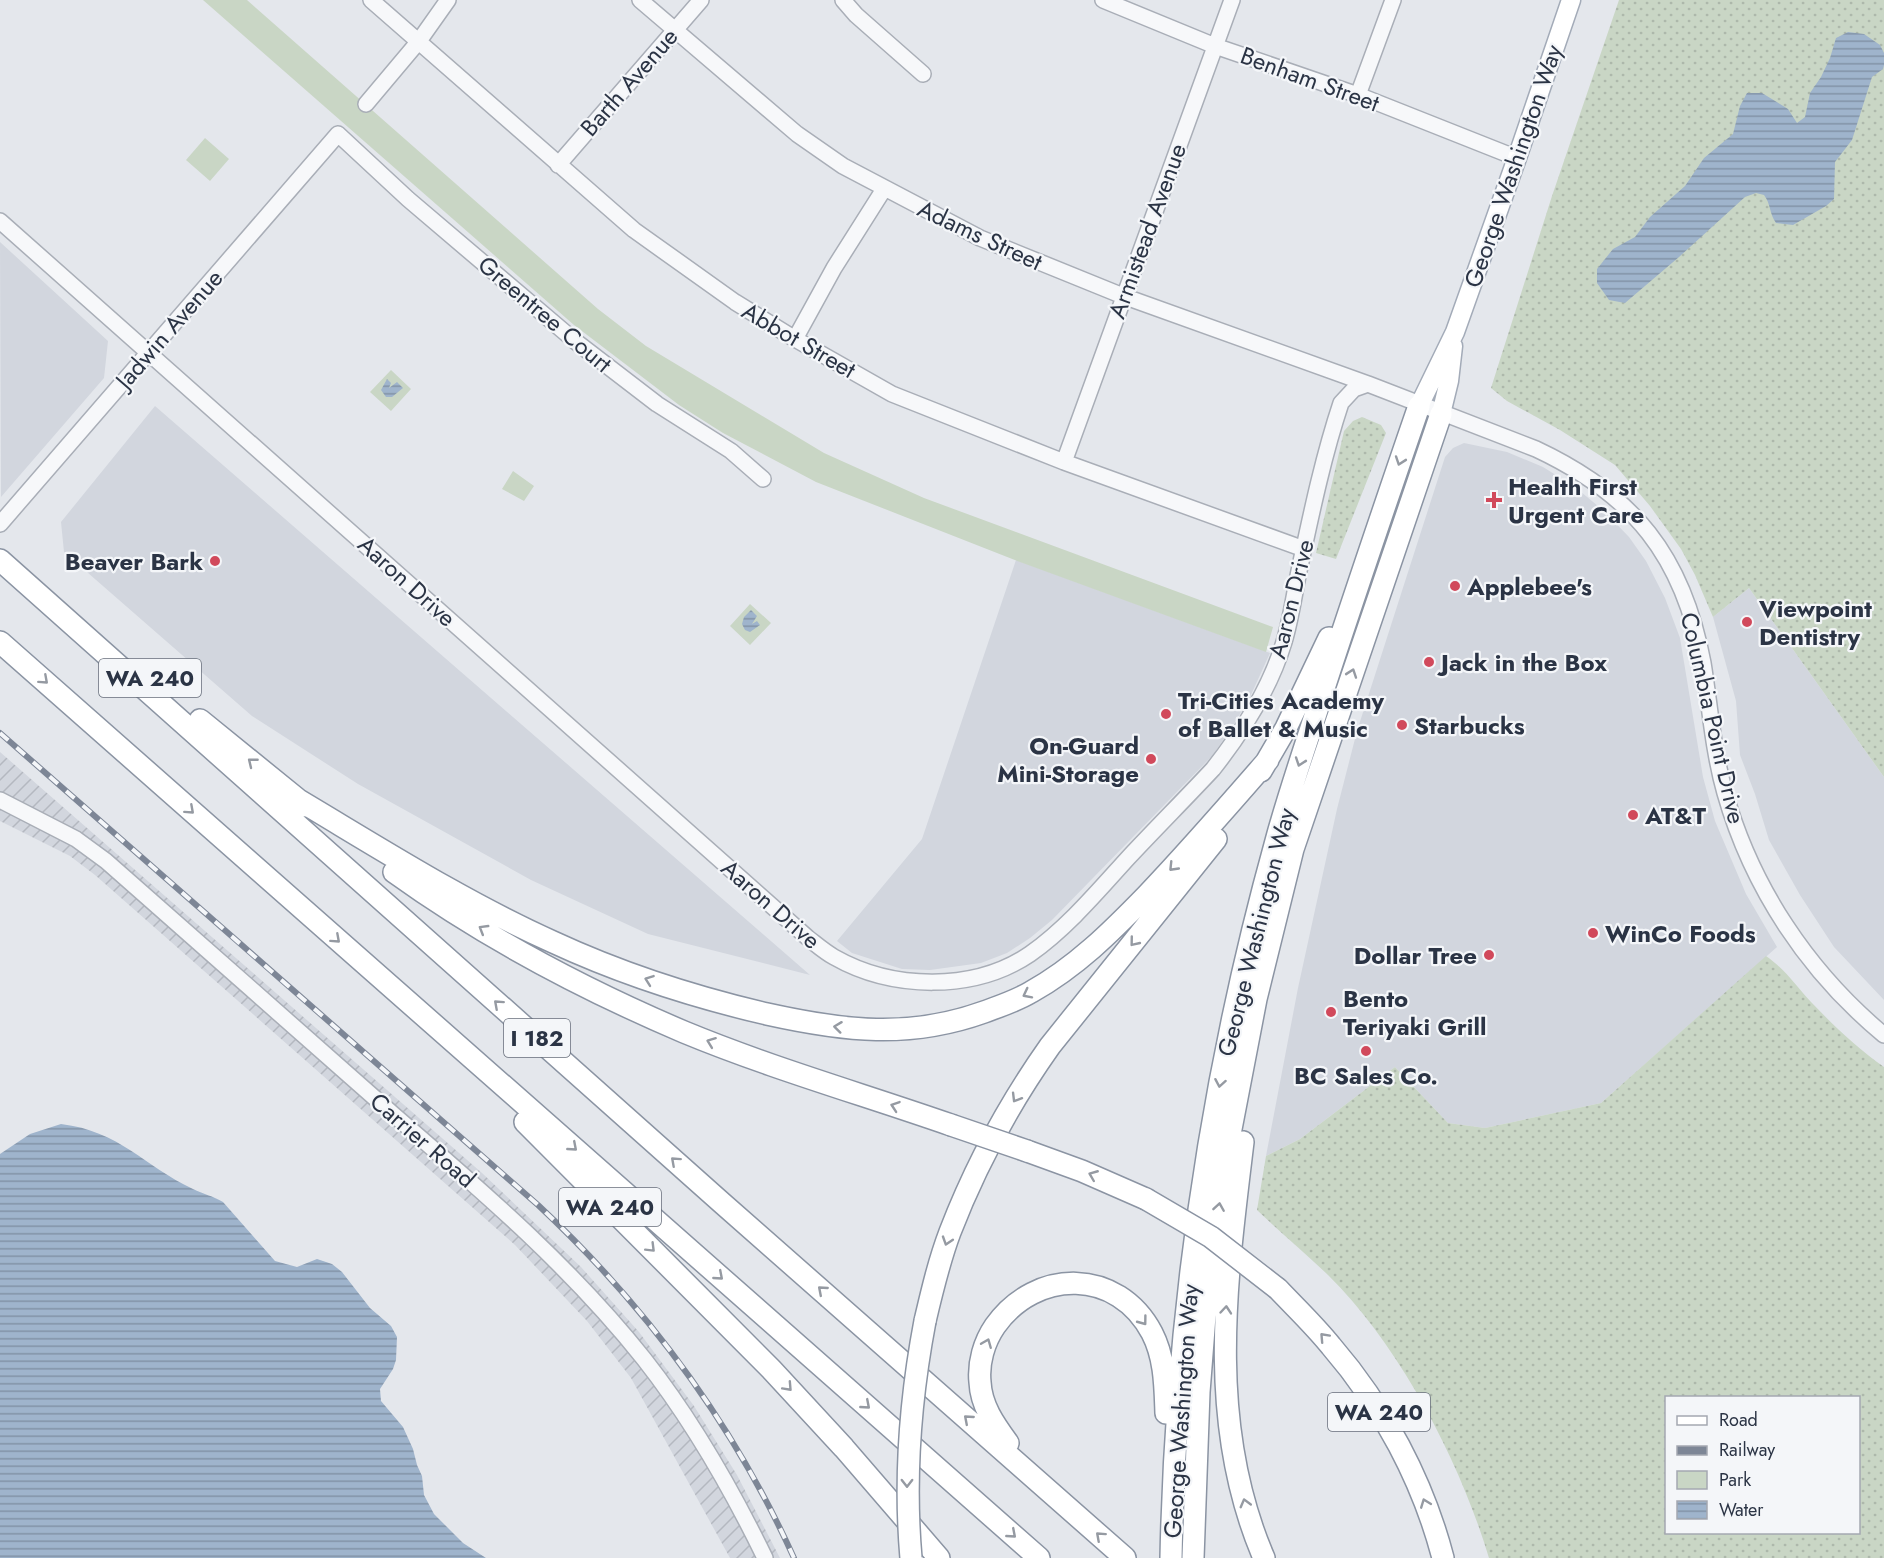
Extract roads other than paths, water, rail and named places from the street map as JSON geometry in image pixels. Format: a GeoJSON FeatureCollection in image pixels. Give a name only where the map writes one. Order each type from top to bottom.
{"type":"FeatureCollection","features":[{"type":"Feature","properties":{"kind":"highway","name":"George Washington Way"},"geometry":{"type":"LineString","coordinates":[[1171,1558],[1181,1366],[1191,1267],[1222,1069],[1276,840],[1363,567],[1419,406]]}},
{"type":"Feature","properties":{"kind":"highway","name":"George Washington Way"},"geometry":{"type":"LineString","coordinates":[[1193,1548],[1199,1392],[1208,1293],[1229,1141],[1256,999],[1293,849],[1441,414]]}},
{"type":"Feature","properties":{"kind":"highway","name":"WA 240"},"geometry":{"type":"LineString","coordinates":[[0,560],[60,603],[297,799],[373,857],[445,906],[506,943],[630,1008],[731,1049],[1082,1171],[1146,1199],[1211,1237],[1278,1289],[1331,1345],[1373,1402],[1410,1468],[1425,1503],[1443,1558]]}},
{"type":"Feature","properties":{"kind":"highway","name":"I 182"},"geometry":{"type":"LineString","coordinates":[[0,560],[704,1187],[1125,1558]]}},
{"type":"Feature","properties":{"kind":"highway"},"geometry":{"type":"LineString","coordinates":[[911,1558],[907,1490],[909,1431],[915,1379],[936,1274],[961,1206],[982,1160],[1030,1074],[1064,1028],[1197,864],[1234,814],[1268,760],[1286,728],[1363,567]]}},
{"type":"Feature","properties":{"kind":"highway","name":"I 182"},"geometry":{"type":"LineString","coordinates":[[0,642],[1039,1558]]}},
{"type":"Feature","properties":{"kind":"highway"},"geometry":{"type":"LineString","coordinates":[[297,799],[434,880],[515,924],[590,958],[672,988],[744,1009],[845,1028],[912,1029],[970,1017],[1002,1006],[1028,994],[1080,960],[1112,931],[1193,847],[1268,760]]}},
{"type":"Feature","properties":{"kind":"highway","name":"WA 240"},"geometry":{"type":"LineString","coordinates":[[387,984],[771,1369],[844,1448],[939,1558]]}},
{"type":"Feature","properties":{"kind":"highway"},"geometry":{"type":"LineString","coordinates":[[1256,999],[1249,1092],[1231,1237],[1224,1350],[1229,1423],[1238,1477],[1248,1515],[1264,1558]]}},
{"type":"Feature","properties":{"kind":"highway"},"geometry":{"type":"LineString","coordinates":[[1075,1513],[1003,1437],[984,1404],[980,1382],[984,1348],[1001,1319],[1024,1297],[1038,1290],[1066,1283],[1080,1283],[1108,1290],[1126,1302],[1143,1318],[1153,1334],[1164,1368],[1172,1512]]}},
{"type":"Feature","properties":{"kind":"main road","name":"George Washington Way"},"geometry":{"type":"LineString","coordinates":[[1419,406],[1455,333],[1518,158],[1570,0]]}},
{"type":"Feature","properties":{"kind":"main road","name":"George Washington Way"},"geometry":{"type":"LineString","coordinates":[[1441,414],[1449,381],[1455,333]]}},
{"type":"Feature","properties":{"kind":"street","name":"Abbot Street"},"geometry":{"type":"LineString","coordinates":[[370,0],[634,230],[735,302],[795,339],[892,394],[1064,462],[1304,549]]}},
{"type":"Feature","properties":{"kind":"street"},"geometry":{"type":"LineString","coordinates":[[366,104],[419,41],[448,0]]}},
{"type":"Feature","properties":{"kind":"street","name":"Adams Street"},"geometry":{"type":"LineString","coordinates":[[640,0],[797,134],[843,166],[884,189],[980,238],[1123,297],[1368,384]]}},
{"type":"Feature","properties":{"kind":"street","name":"Barth Avenue"},"geometry":{"type":"LineString","coordinates":[[558,165],[701,0]]}},
{"type":"Feature","properties":{"kind":"street"},"geometry":{"type":"LineString","coordinates":[[843,0],[856,15],[923,74]]}},
{"type":"Feature","properties":{"kind":"street","name":"Benham Street"},"geometry":{"type":"LineString","coordinates":[[1103,0],[1215,46],[1358,95],[1518,158]]}},
{"type":"Feature","properties":{"kind":"street","name":"Armistead Avenue"},"geometry":{"type":"LineString","coordinates":[[1064,462],[1232,0]]}},
{"type":"Feature","properties":{"kind":"street"},"geometry":{"type":"LineString","coordinates":[[1358,95],[1393,0]]}},
{"type":"Feature","properties":{"kind":"street","name":"Jadwin Avenue"},"geometry":{"type":"LineString","coordinates":[[0,524],[338,134]]}},
{"type":"Feature","properties":{"kind":"street","name":"Greentree Court"},"geometry":{"type":"LineString","coordinates":[[338,134],[408,199],[575,341],[657,404],[731,451],[763,479]]}},
{"type":"Feature","properties":{"kind":"street"},"geometry":{"type":"LineString","coordinates":[[795,339],[834,268],[884,189]]}},
{"type":"Feature","properties":{"kind":"street","name":"Aaron Drive"},"geometry":{"type":"LineString","coordinates":[[0,221],[808,938],[834,957],[854,966],[868,972],[902,980],[929,982],[972,978],[995,971],[1030,954],[1088,901],[1192,792],[1228,749],[1257,705],[1284,642],[1304,549],[1341,403],[1354,389],[1368,384]]}},
{"type":"Feature","properties":{"kind":"street"},"geometry":{"type":"LineString","coordinates":[[1368,384],[1419,406]]}},
{"type":"Feature","properties":{"kind":"street","name":"Columbia Point Drive"},"geometry":{"type":"LineString","coordinates":[[1419,406],[1560,460],[1617,499],[1645,526],[1668,561],[1688,606],[1703,664],[1717,760],[1724,791],[1754,870],[1782,922],[1804,952],[1841,996],[1884,1035]]}},
{"type":"Feature","properties":{"kind":"street","name":"Carrier Road"},"geometry":{"type":"LineString","coordinates":[[0,800],[70,836],[106,861],[544,1247],[617,1326],[668,1392],[714,1462],[765,1558]]}},
{"type":"Feature","properties":{"kind":"water"},"geometry":{"type":"Polygon","coordinates":[[[1848,32],[1864,34],[1880,45],[1884,53],[1884,65],[1883,69],[1872,77],[1852,140],[1835,162],[1834,199],[1793,225],[1776,223],[1764,195],[1756,193],[1745,197],[1625,303],[1609,300],[1597,283],[1597,269],[1613,249],[1635,237],[1650,217],[1685,186],[1704,158],[1733,134],[1740,106],[1747,93],[1762,93],[1788,109],[1797,123],[1805,117],[1810,93],[1830,58],[1836,38],[1848,32]]]}},
{"type":"Feature","properties":{"kind":"water"},"geometry":{"type":"Polygon","coordinates":[[[387,379],[391,383],[389,388],[397,382],[403,388],[392,397],[386,397],[381,390],[387,379]]]}},
{"type":"Feature","properties":{"kind":"water"},"geometry":{"type":"Polygon","coordinates":[[[751,610],[757,616],[752,624],[757,621],[760,625],[750,632],[745,630],[742,624],[744,617],[751,610]]]}},
{"type":"Feature","properties":{"kind":"water"},"geometry":{"type":"Polygon","coordinates":[[[61,1124],[100,1134],[176,1180],[223,1202],[275,1261],[297,1267],[317,1259],[332,1264],[342,1272],[370,1308],[391,1326],[397,1337],[396,1360],[380,1389],[381,1401],[403,1427],[422,1476],[424,1495],[434,1514],[463,1543],[486,1558],[0,1558],[0,1154],[30,1134],[61,1124]]]}},
{"type":"Feature","properties":{"kind":"railway"},"geometry":{"type":"LineString","coordinates":[[0,733],[538,1205],[578,1244],[650,1325],[715,1414],[770,1508],[794,1558]]}},
{"type":"Feature","properties":{"kind":"place","name":"Health First Urgent Care"},"geometry":{"type":"Point","coordinates":[1494,500]}},
{"type":"Feature","properties":{"kind":"place","name":"Beaver Bark"},"geometry":{"type":"Point","coordinates":[215,561]}},
{"type":"Feature","properties":{"kind":"place","name":"Applebee's"},"geometry":{"type":"Point","coordinates":[1455,586]}},
{"type":"Feature","properties":{"kind":"place","name":"Viewpoint Dentistry"},"geometry":{"type":"Point","coordinates":[1747,622]}},
{"type":"Feature","properties":{"kind":"place","name":"Jack in the Box"},"geometry":{"type":"Point","coordinates":[1429,662]}},
{"type":"Feature","properties":{"kind":"place","name":"Tri-Cities Academy of Ballet & Music"},"geometry":{"type":"Point","coordinates":[1166,714]}},
{"type":"Feature","properties":{"kind":"place","name":"Starbucks"},"geometry":{"type":"Point","coordinates":[1402,725]}},
{"type":"Feature","properties":{"kind":"place","name":"On-Guard Mini-Storage"},"geometry":{"type":"Point","coordinates":[1151,759]}},
{"type":"Feature","properties":{"kind":"place","name":"AT&T"},"geometry":{"type":"Point","coordinates":[1633,815]}},
{"type":"Feature","properties":{"kind":"place","name":"WinCo Foods"},"geometry":{"type":"Point","coordinates":[1593,933]}},
{"type":"Feature","properties":{"kind":"place","name":"Dollar Tree"},"geometry":{"type":"Point","coordinates":[1489,955]}},
{"type":"Feature","properties":{"kind":"place","name":"Bento Teriyaki Grill"},"geometry":{"type":"Point","coordinates":[1331,1012]}},
{"type":"Feature","properties":{"kind":"place","name":"BC Sales Co."},"geometry":{"type":"Point","coordinates":[1366,1051]}}]}
